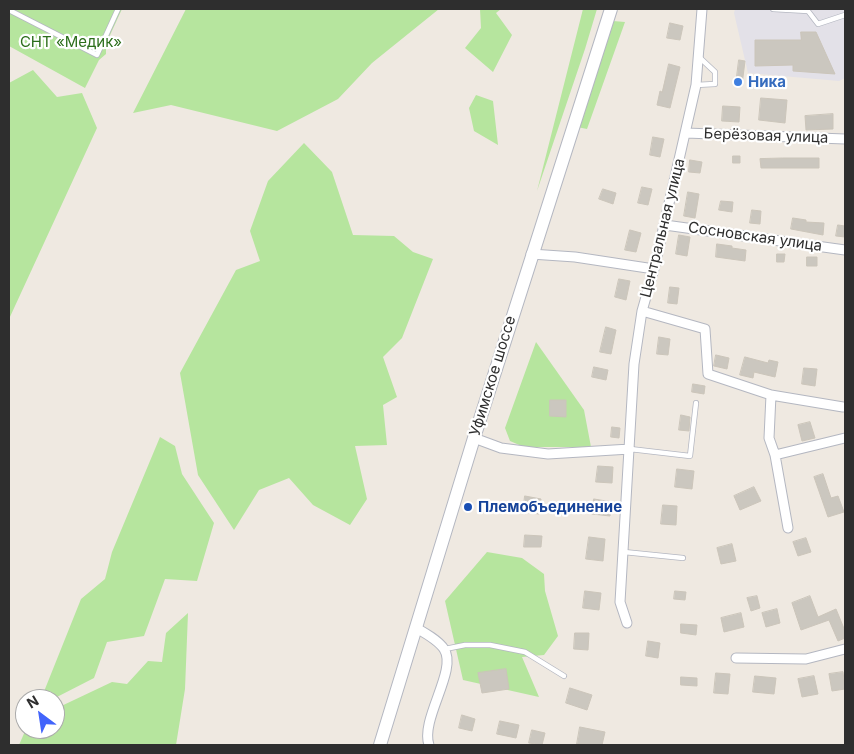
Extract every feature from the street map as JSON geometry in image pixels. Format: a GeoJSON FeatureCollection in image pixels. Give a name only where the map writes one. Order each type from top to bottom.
{"type":"FeatureCollection","features":[{"type":"Feature","properties":{"kind":"main road","name":"Уфимское шоссе"},"geometry":{"type":"LineString","coordinates":[[380,745],[474,438],[610,9]]}},
{"type":"Feature","properties":{"kind":"street","name":"Центральная улица"},"geometry":{"type":"LineString","coordinates":[[627,623],[620,602],[634,364],[642,311],[665,225],[696,85],[702,9]]}},
{"type":"Feature","properties":{"kind":"street","name":"Берёзовая улица"},"geometry":{"type":"LineString","coordinates":[[686,133],[845,139]]}},
{"type":"Feature","properties":{"kind":"street","name":"Сосновская улица"},"geometry":{"type":"LineString","coordinates":[[665,225],[845,250]]}},
{"type":"Feature","properties":{"kind":"street"},"geometry":{"type":"LineString","coordinates":[[532,254],[575,256],[654,269]]}},
{"type":"Feature","properties":{"kind":"street"},"geometry":{"type":"LineString","coordinates":[[642,311],[705,329],[708,374],[771,394],[844,408]]}},
{"type":"Feature","properties":{"kind":"street"},"geometry":{"type":"LineString","coordinates":[[771,394],[768,438],[775,454],[788,528]]}},
{"type":"Feature","properties":{"kind":"street"},"geometry":{"type":"LineString","coordinates":[[474,438],[501,448],[548,454],[630,449]]}},
{"type":"Feature","properties":{"kind":"street"},"geometry":{"type":"LineString","coordinates":[[775,454],[845,438]]}},
{"type":"Feature","properties":{"kind":"street"},"geometry":{"type":"LineString","coordinates":[[416,628],[445,649],[447,662],[427,730],[428,745]]}},
{"type":"Feature","properties":{"kind":"street"},"geometry":{"type":"LineString","coordinates":[[736,658],[806,659],[845,649]]}},
{"type":"Feature","properties":{"kind":"lane"},"geometry":{"type":"LineString","coordinates":[[9,10],[97,55],[118,9]]}},
{"type":"Feature","properties":{"kind":"lane"},"geometry":{"type":"LineString","coordinates":[[774,9],[808,10],[818,24],[845,15]]}},
{"type":"Feature","properties":{"kind":"lane"},"geometry":{"type":"LineString","coordinates":[[696,85],[716,84],[715,72],[698,56]]}},
{"type":"Feature","properties":{"kind":"lane"},"geometry":{"type":"LineString","coordinates":[[630,449],[690,456],[696,403]]}},
{"type":"Feature","properties":{"kind":"lane"},"geometry":{"type":"LineString","coordinates":[[624,552],[683,558]]}},
{"type":"Feature","properties":{"kind":"lane"},"geometry":{"type":"LineString","coordinates":[[445,649],[466,645],[490,645],[524,652],[564,676]]}},
{"type":"Feature","properties":{"kind":"shaded area"},"geometry":{"type":"Polygon","coordinates":[[[735,9],[845,9],[845,78],[839,81],[748,73],[734,13],[735,9]]]}},
{"type":"Feature","properties":{"kind":"green space","name":"СНТ «Медик»"},"geometry":{"type":"Polygon","coordinates":[[[9,9],[122,9],[106,44],[106,54],[99,60],[85,88],[9,46],[9,9]]]}},
{"type":"Feature","properties":{"kind":"green space"},"geometry":{"type":"Polygon","coordinates":[[[186,9],[439,9],[372,63],[338,99],[277,131],[171,105],[133,113],[186,9]]]}},
{"type":"Feature","properties":{"kind":"green space"},"geometry":{"type":"Polygon","coordinates":[[[480,9],[501,9],[496,13],[512,35],[493,72],[465,48],[481,28],[480,9]]]}},
{"type":"Feature","properties":{"kind":"green space"},"geometry":{"type":"Polygon","coordinates":[[[583,9],[597,9],[537,191],[583,9]]]}},
{"type":"Feature","properties":{"kind":"green space"},"geometry":{"type":"Polygon","coordinates":[[[613,21],[625,22],[587,129],[577,127],[613,21]]]}},
{"type":"Feature","properties":{"kind":"green space"},"geometry":{"type":"Polygon","coordinates":[[[33,70],[57,97],[82,93],[97,128],[9,319],[9,83],[33,70]]]}},
{"type":"Feature","properties":{"kind":"green space"},"geometry":{"type":"Polygon","coordinates":[[[476,95],[493,101],[498,145],[474,131],[469,108],[476,95]]]}},
{"type":"Feature","properties":{"kind":"green space"},"geometry":{"type":"Polygon","coordinates":[[[304,143],[332,172],[353,235],[394,236],[413,252],[433,259],[402,338],[383,357],[397,397],[383,405],[387,445],[355,446],[367,499],[350,525],[313,505],[289,478],[259,490],[234,530],[198,475],[180,373],[236,270],[260,261],[250,231],[268,181],[304,143]]]}},
{"type":"Feature","properties":{"kind":"green space"},"geometry":{"type":"Polygon","coordinates":[[[536,342],[584,410],[591,447],[524,447],[510,441],[505,428],[536,342]]]}},
{"type":"Feature","properties":{"kind":"green space"},"geometry":{"type":"Polygon","coordinates":[[[160,437],[175,446],[182,474],[214,523],[197,581],[165,579],[144,636],[107,642],[94,678],[65,693],[65,689],[45,689],[81,599],[105,579],[112,552],[160,437]]]}},
{"type":"Feature","properties":{"kind":"green space"},"geometry":{"type":"Polygon","coordinates":[[[487,552],[522,558],[544,574],[545,591],[558,636],[544,655],[522,657],[539,697],[463,680],[445,601],[487,552]]]}},
{"type":"Feature","properties":{"kind":"green space"},"geometry":{"type":"Polygon","coordinates":[[[188,613],[185,689],[176,745],[19,745],[22,739],[65,739],[65,704],[112,682],[127,684],[148,661],[162,662],[166,633],[188,613]]]}},
{"type":"Feature","properties":{"kind":"building"},"geometry":{"type":"Polygon","coordinates":[[[670,23],[683,26],[680,40],[667,38],[670,23]]]}},
{"type":"Feature","properties":{"kind":"building"},"geometry":{"type":"Polygon","coordinates":[[[801,32],[816,32],[835,74],[793,71],[793,65],[755,66],[755,40],[801,40],[801,32]]]}},
{"type":"Feature","properties":{"kind":"building"},"geometry":{"type":"Polygon","coordinates":[[[739,60],[745,61],[742,85],[736,84],[739,60]]]}},
{"type":"Feature","properties":{"kind":"building"},"geometry":{"type":"Polygon","coordinates":[[[669,64],[680,67],[670,108],[657,105],[669,64]]]}},
{"type":"Feature","properties":{"kind":"building"},"geometry":{"type":"Polygon","coordinates":[[[761,98],[787,100],[785,123],[759,120],[761,98]]]}},
{"type":"Feature","properties":{"kind":"building"},"geometry":{"type":"Polygon","coordinates":[[[723,106],[740,107],[739,122],[722,121],[723,106]]]}},
{"type":"Feature","properties":{"kind":"building"},"geometry":{"type":"Polygon","coordinates":[[[833,114],[833,129],[806,130],[805,116],[833,114]]]}},
{"type":"Feature","properties":{"kind":"building"},"geometry":{"type":"Polygon","coordinates":[[[653,137],[664,139],[660,157],[650,155],[653,137]]]}},
{"type":"Feature","properties":{"kind":"building"},"geometry":{"type":"Polygon","coordinates":[[[733,156],[740,156],[740,163],[733,163],[733,156]]]}},
{"type":"Feature","properties":{"kind":"building"},"geometry":{"type":"Polygon","coordinates":[[[819,158],[819,168],[761,168],[760,159],[819,158]]]}},
{"type":"Feature","properties":{"kind":"building"},"geometry":{"type":"Polygon","coordinates":[[[690,160],[702,162],[700,173],[689,172],[690,160]]]}},
{"type":"Feature","properties":{"kind":"building"},"geometry":{"type":"Polygon","coordinates":[[[642,187],[652,189],[648,205],[638,203],[642,187]]]}},
{"type":"Feature","properties":{"kind":"building"},"geometry":{"type":"Polygon","coordinates":[[[603,189],[616,193],[613,204],[599,199],[603,189]]]}},
{"type":"Feature","properties":{"kind":"building"},"geometry":{"type":"Polygon","coordinates":[[[688,192],[699,194],[695,218],[684,216],[688,192]]]}},
{"type":"Feature","properties":{"kind":"building"},"geometry":{"type":"Polygon","coordinates":[[[721,201],[733,202],[732,212],[719,210],[721,201]]]}},
{"type":"Feature","properties":{"kind":"building"},"geometry":{"type":"Polygon","coordinates":[[[752,210],[761,211],[760,224],[750,223],[752,210]]]}},
{"type":"Feature","properties":{"kind":"building"},"geometry":{"type":"Polygon","coordinates":[[[793,218],[806,220],[806,222],[824,223],[823,235],[791,229],[793,218]]]}},
{"type":"Feature","properties":{"kind":"building"},"geometry":{"type":"Polygon","coordinates":[[[838,225],[845,226],[845,237],[836,236],[838,225]]]}},
{"type":"Feature","properties":{"kind":"building"},"geometry":{"type":"Polygon","coordinates":[[[630,230],[641,233],[636,252],[625,250],[630,230]]]}},
{"type":"Feature","properties":{"kind":"building"},"geometry":{"type":"Polygon","coordinates":[[[679,235],[690,237],[687,256],[676,254],[679,235]]]}},
{"type":"Feature","properties":{"kind":"building"},"geometry":{"type":"Polygon","coordinates":[[[717,244],[746,250],[745,261],[716,257],[717,244]]]}},
{"type":"Feature","properties":{"kind":"building"},"geometry":{"type":"Polygon","coordinates":[[[777,254],[785,254],[784,262],[777,262],[777,254]]]}},
{"type":"Feature","properties":{"kind":"building"},"geometry":{"type":"Polygon","coordinates":[[[807,257],[817,257],[817,266],[807,266],[807,257]]]}},
{"type":"Feature","properties":{"kind":"building"},"geometry":{"type":"Polygon","coordinates":[[[619,279],[630,281],[626,300],[615,297],[619,279]]]}},
{"type":"Feature","properties":{"kind":"building"},"geometry":{"type":"Polygon","coordinates":[[[670,287],[679,288],[677,304],[668,303],[670,287]]]}},
{"type":"Feature","properties":{"kind":"building"},"geometry":{"type":"Polygon","coordinates":[[[606,327],[616,330],[611,354],[600,352],[606,327]]]}},
{"type":"Feature","properties":{"kind":"building"},"geometry":{"type":"Polygon","coordinates":[[[659,337],[670,339],[668,355],[657,354],[659,337]]]}},
{"type":"Feature","properties":{"kind":"building"},"geometry":{"type":"Polygon","coordinates":[[[716,355],[729,358],[727,369],[714,366],[716,355]]]}},
{"type":"Feature","properties":{"kind":"building"},"geometry":{"type":"Polygon","coordinates":[[[745,357],[768,363],[769,360],[778,362],[775,377],[754,372],[753,378],[740,375],[745,357]]]}},
{"type":"Feature","properties":{"kind":"building"},"geometry":{"type":"Polygon","coordinates":[[[594,367],[608,370],[606,380],[592,377],[594,367]]]}},
{"type":"Feature","properties":{"kind":"building"},"geometry":{"type":"Polygon","coordinates":[[[804,368],[817,369],[815,386],[802,384],[804,368]]]}},
{"type":"Feature","properties":{"kind":"building"},"geometry":{"type":"Polygon","coordinates":[[[693,384],[705,386],[704,394],[692,392],[693,384]]]}},
{"type":"Feature","properties":{"kind":"building"},"geometry":{"type":"Polygon","coordinates":[[[550,400],[566,400],[566,417],[550,416],[550,400]]]}},
{"type":"Feature","properties":{"kind":"building"},"geometry":{"type":"Polygon","coordinates":[[[681,415],[690,417],[689,431],[679,430],[681,415]]]}},
{"type":"Feature","properties":{"kind":"building"},"geometry":{"type":"Polygon","coordinates":[[[810,422],[815,438],[802,441],[798,425],[810,422]]]}},
{"type":"Feature","properties":{"kind":"building"},"geometry":{"type":"Polygon","coordinates":[[[612,427],[620,428],[619,438],[611,437],[612,427]]]}},
{"type":"Feature","properties":{"kind":"building"},"geometry":{"type":"Polygon","coordinates":[[[598,466],[613,467],[612,483],[596,482],[598,466]]]}},
{"type":"Feature","properties":{"kind":"building"},"geometry":{"type":"Polygon","coordinates":[[[677,469],[694,471],[692,489],[675,487],[677,469]]]}},
{"type":"Feature","properties":{"kind":"building"},"geometry":{"type":"Polygon","coordinates":[[[823,474],[831,498],[838,496],[844,512],[828,517],[814,477],[823,474]]]}},
{"type":"Feature","properties":{"kind":"building"},"geometry":{"type":"Polygon","coordinates":[[[754,487],[761,501],[740,510],[734,496],[754,487]]]}},
{"type":"Feature","properties":{"kind":"building"},"geometry":{"type":"Polygon","coordinates":[[[525,496],[541,499],[539,514],[523,512],[525,496]]]}},
{"type":"Feature","properties":{"kind":"building"},"geometry":{"type":"Polygon","coordinates":[[[594,499],[612,502],[610,516],[592,514],[594,499]]]}},
{"type":"Feature","properties":{"kind":"building"},"geometry":{"type":"Polygon","coordinates":[[[663,505],[677,506],[676,525],[661,524],[663,505]]]}},
{"type":"Feature","properties":{"kind":"building"},"geometry":{"type":"Polygon","coordinates":[[[525,535],[542,536],[541,547],[524,547],[525,535]]]}},
{"type":"Feature","properties":{"kind":"building"},"geometry":{"type":"Polygon","coordinates":[[[589,537],[605,539],[603,561],[586,559],[589,537]]]}},
{"type":"Feature","properties":{"kind":"building"},"geometry":{"type":"Polygon","coordinates":[[[806,538],[811,552],[798,556],[793,542],[806,538]]]}},
{"type":"Feature","properties":{"kind":"building"},"geometry":{"type":"Polygon","coordinates":[[[732,544],[736,561],[721,564],[717,548],[732,544]]]}},
{"type":"Feature","properties":{"kind":"building"},"geometry":{"type":"Polygon","coordinates":[[[585,591],[601,593],[599,610],[583,608],[585,591]]]}},
{"type":"Feature","properties":{"kind":"building"},"geometry":{"type":"Polygon","coordinates":[[[675,591],[686,592],[685,600],[674,599],[675,591]]]}},
{"type":"Feature","properties":{"kind":"building"},"geometry":{"type":"Polygon","coordinates":[[[757,596],[760,608],[751,611],[747,598],[757,596]]]}},
{"type":"Feature","properties":{"kind":"building"},"geometry":{"type":"Polygon","coordinates":[[[810,596],[818,617],[836,609],[845,631],[845,638],[838,641],[829,620],[801,630],[792,603],[810,596]]]}},
{"type":"Feature","properties":{"kind":"building"},"geometry":{"type":"Polygon","coordinates":[[[777,609],[780,623],[766,627],[762,613],[777,609]]]}},
{"type":"Feature","properties":{"kind":"building"},"geometry":{"type":"Polygon","coordinates":[[[741,613],[744,627],[724,632],[721,618],[741,613]]]}},
{"type":"Feature","properties":{"kind":"building"},"geometry":{"type":"Polygon","coordinates":[[[681,624],[697,625],[696,635],[681,633],[681,624]]]}},
{"type":"Feature","properties":{"kind":"building"},"geometry":{"type":"Polygon","coordinates":[[[575,633],[589,633],[588,650],[574,649],[575,633]]]}},
{"type":"Feature","properties":{"kind":"building"},"geometry":{"type":"Polygon","coordinates":[[[648,641],[660,643],[658,658],[646,656],[648,641]]]}},
{"type":"Feature","properties":{"kind":"building"},"geometry":{"type":"Polygon","coordinates":[[[506,669],[509,689],[482,693],[478,673],[506,669]]]}},
{"type":"Feature","properties":{"kind":"building"},"geometry":{"type":"Polygon","coordinates":[[[843,672],[845,689],[832,691],[829,674],[843,672]]]}},
{"type":"Feature","properties":{"kind":"building"},"geometry":{"type":"Polygon","coordinates":[[[716,673],[730,674],[728,694],[714,693],[716,673]]]}},
{"type":"Feature","properties":{"kind":"building"},"geometry":{"type":"Polygon","coordinates":[[[755,676],[776,678],[774,694],[753,692],[755,676]]]}},
{"type":"Feature","properties":{"kind":"building"},"geometry":{"type":"Polygon","coordinates":[[[814,676],[818,694],[802,697],[798,679],[814,676]]]}},
{"type":"Feature","properties":{"kind":"building"},"geometry":{"type":"Polygon","coordinates":[[[681,677],[697,678],[697,686],[681,685],[681,677]]]}},
{"type":"Feature","properties":{"kind":"building"},"geometry":{"type":"Polygon","coordinates":[[[570,688],[592,695],[587,710],[566,703],[570,688]]]}},
{"type":"Feature","properties":{"kind":"building"},"geometry":{"type":"Polygon","coordinates":[[[462,715],[475,719],[472,731],[459,728],[462,715]]]}},
{"type":"Feature","properties":{"kind":"building"},"geometry":{"type":"Polygon","coordinates":[[[500,721],[519,725],[516,738],[497,734],[500,721]]]}},
{"type":"Feature","properties":{"kind":"building"},"geometry":{"type":"Polygon","coordinates":[[[580,727],[605,732],[602,745],[577,744],[580,727]]]}},
{"type":"Feature","properties":{"kind":"building"},"geometry":{"type":"Polygon","coordinates":[[[532,730],[545,733],[542,745],[529,743],[532,730]]]}},
{"type":"Feature","properties":{"kind":"place","name":"Ника"},"geometry":{"type":"Point","coordinates":[738,82]}},
{"type":"Feature","properties":{"kind":"place","name":"Племобъединение"},"geometry":{"type":"Point","coordinates":[468,507]}}]}
